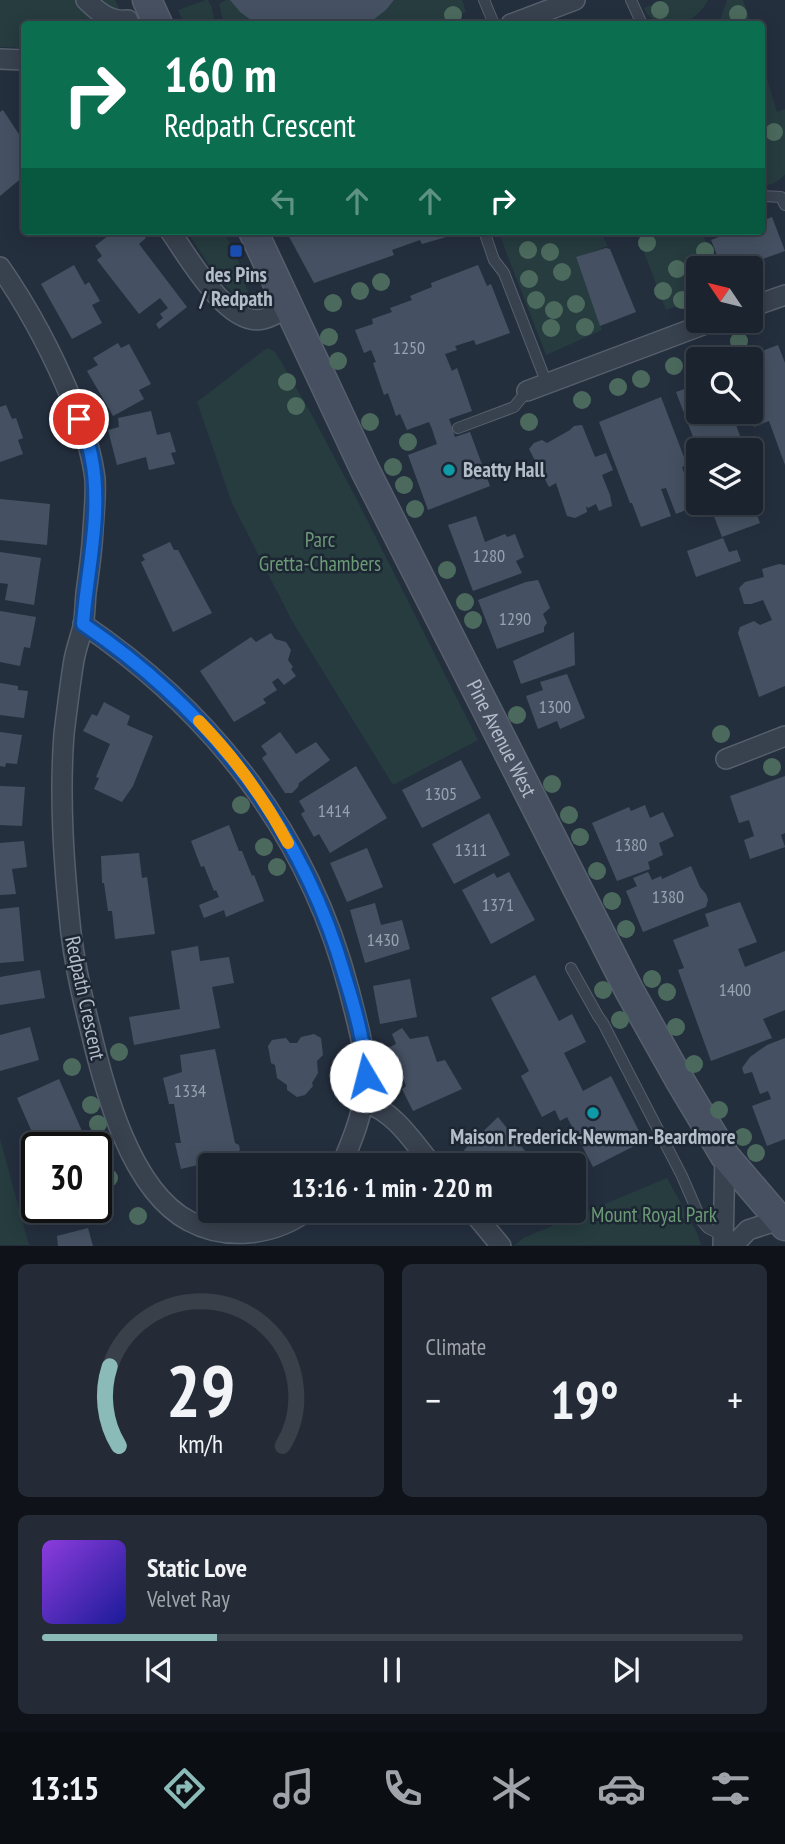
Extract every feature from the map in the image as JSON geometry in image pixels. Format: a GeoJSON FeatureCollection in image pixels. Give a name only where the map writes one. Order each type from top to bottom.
{"type":"FeatureCollection","features":[{"type":"Feature","properties":{"kind":"main road"},"geometry":{"type":"LineString","coordinates":[[138,10],[154,21]]}},
{"type":"Feature","properties":{"kind":"main road","name":"Pine Avenue West"},"geometry":{"type":"LineString","coordinates":[[255,235],[365,470],[618,968],[725,1156],[782,1223]]}},
{"type":"Feature","properties":{"kind":"street"},"geometry":{"type":"LineString","coordinates":[[86,0],[109,18],[119,21],[138,10]]}},
{"type":"Feature","properties":{"kind":"street"},"geometry":{"type":"LineString","coordinates":[[519,21],[575,0]]}},
{"type":"Feature","properties":{"kind":"street"},"geometry":{"type":"LineString","coordinates":[[0,59],[21,60]]}},
{"type":"Feature","properties":{"kind":"street"},"geometry":{"type":"LineString","coordinates":[[173,235],[207,284],[239,314],[251,319],[264,319],[289,307]]}},
{"type":"Feature","properties":{"kind":"street","name":"Redpath Crescent"},"geometry":{"type":"LineString","coordinates":[[0,267],[49,347],[75,408],[92,460],[95,481],[95,510],[83,624],[75,658],[65,729],[62,820],[70,925],[76,964],[95,1049],[115,1118],[155,1192],[175,1212],[192,1223],[220,1232],[251,1233],[287,1223]]}},
{"type":"Feature","properties":{"kind":"street"},"geometry":{"type":"LineString","coordinates":[[763,303],[785,295]]}},
{"type":"Feature","properties":{"kind":"street"},"geometry":{"type":"LineString","coordinates":[[527,391],[686,331]]}},
{"type":"Feature","properties":{"kind":"street"},"geometry":{"type":"LineString","coordinates":[[83,624],[117,647],[157,680],[217,740],[238,765],[275,820],[314,892],[341,960],[365,1065],[363,1102],[346,1153]]}},
{"type":"Feature","properties":{"kind":"street"},"geometry":{"type":"LineString","coordinates":[[726,759],[785,736]]}},
{"type":"Feature","properties":{"kind":"street"},"geometry":{"type":"LineString","coordinates":[[363,1102],[390,1116],[422,1153]]}},
{"type":"Feature","properties":{"kind":"street"},"geometry":{"type":"LineString","coordinates":[[725,1156],[726,1242],[748,1230],[782,1223]]}},
{"type":"Feature","properties":{"kind":"street"},"geometry":{"type":"LineString","coordinates":[[482,1223],[501,1245]]}},
{"type":"Feature","properties":{"kind":"lane"},"geometry":{"type":"LineString","coordinates":[[484,0],[493,21]]}},
{"type":"Feature","properties":{"kind":"lane"},"geometry":{"type":"LineString","coordinates":[[631,0],[641,21]]}},
{"type":"Feature","properties":{"kind":"lane"},"geometry":{"type":"LineString","coordinates":[[765,197],[781,197],[785,205]]}},
{"type":"Feature","properties":{"kind":"lane"},"geometry":{"type":"LineString","coordinates":[[485,235],[494,260],[504,273],[547,384]]}},
{"type":"Feature","properties":{"kind":"lane"},"geometry":{"type":"LineString","coordinates":[[458,428],[514,407],[527,391]]}},
{"type":"Feature","properties":{"kind":"lane"},"geometry":{"type":"LineString","coordinates":[[572,968],[676,1164],[701,1220],[726,1242]]}},
{"type":"Feature","properties":{"kind":"green space"},"geometry":{"type":"Polygon","coordinates":[[[0,0],[115,0],[126,21],[21,21],[21,48],[0,47],[0,0]]]}},
{"type":"Feature","properties":{"kind":"green space"},"geometry":{"type":"Polygon","coordinates":[[[208,0],[214,21],[183,21],[178,10],[208,0]]]}},
{"type":"Feature","properties":{"kind":"green space"},"geometry":{"type":"Polygon","coordinates":[[[230,0],[252,21],[223,21],[219,4],[230,0]]]}},
{"type":"Feature","properties":{"kind":"green space"},"geometry":{"type":"Polygon","coordinates":[[[394,0],[462,0],[466,12],[440,21],[372,21],[394,0]]]}},
{"type":"Feature","properties":{"kind":"green space"},"geometry":{"type":"Polygon","coordinates":[[[664,0],[708,0],[703,9],[686,21],[656,21],[644,8],[664,0]]]}},
{"type":"Feature","properties":{"kind":"green space"},"geometry":{"type":"Polygon","coordinates":[[[727,0],[743,0],[750,21],[720,20],[727,0]]]}},
{"type":"Feature","properties":{"kind":"green space"},"geometry":{"type":"Polygon","coordinates":[[[765,72],[777,112],[785,109],[785,174],[774,183],[765,185],[765,72]]]}},
{"type":"Feature","properties":{"kind":"green space"},"geometry":{"type":"Polygon","coordinates":[[[190,235],[226,235],[245,275],[249,295],[240,296],[231,291],[190,235]]]}},
{"type":"Feature","properties":{"kind":"green space"},"geometry":{"type":"Polygon","coordinates":[[[500,235],[602,235],[608,246],[576,258],[602,330],[546,355],[500,235]]]}},
{"type":"Feature","properties":{"kind":"green space"},"geometry":{"type":"Polygon","coordinates":[[[638,235],[703,235],[711,256],[686,256],[686,302],[666,310],[638,235]]]}},
{"type":"Feature","properties":{"kind":"green space","name":"Parc Gretta-Chambers"},"geometry":{"type":"Polygon","coordinates":[[[267,348],[275,352],[313,417],[478,740],[393,785],[292,621],[232,503],[197,402],[267,348]]]}},
{"type":"Feature","properties":{"kind":"green space"},"geometry":{"type":"Polygon","coordinates":[[[0,1139],[29,1245],[0,1245],[0,1139]]]}},
{"type":"Feature","properties":{"kind":"green space","name":"Mount Royal Park"},"geometry":{"type":"Polygon","coordinates":[[[667,1178],[701,1245],[515,1245],[523,1238],[559,1223],[586,1223],[586,1212],[667,1178]]]}},
{"type":"Feature","properties":{"kind":"building"},"geometry":{"type":"Polygon","coordinates":[[[230,0],[394,0],[372,21],[252,21],[230,0]]]}},
{"type":"Feature","properties":{"kind":"building"},"geometry":{"type":"Polygon","coordinates":[[[3,110],[21,137],[21,178],[0,196],[0,112],[3,110]]]}},
{"type":"Feature","properties":{"kind":"building"},"geometry":{"type":"Polygon","coordinates":[[[772,217],[785,251],[763,259],[763,256],[717,256],[711,240],[724,235],[765,235],[765,220],[772,217]]]}},
{"type":"Feature","properties":{"kind":"building"},"geometry":{"type":"Polygon","coordinates":[[[109,235],[143,235],[146,238],[139,244],[187,307],[159,329],[156,324],[163,318],[160,314],[168,308],[160,298],[139,314],[97,260],[102,256],[95,246],[109,235]]]}},
{"type":"Feature","properties":{"kind":"building"},"geometry":{"type":"Polygon","coordinates":[[[288,235],[454,235],[422,244],[420,240],[392,250],[394,255],[314,283],[288,235]]]}},
{"type":"Feature","properties":{"kind":"building"},"geometry":{"type":"Polygon","coordinates":[[[610,249],[636,312],[600,326],[576,257],[610,249]]]}},
{"type":"Feature","properties":{"kind":"building"},"geometry":{"type":"Polygon","coordinates":[[[74,265],[85,285],[89,282],[100,301],[92,305],[102,323],[72,339],[41,284],[74,265]]]}},
{"type":"Feature","properties":{"kind":"building"},"geometry":{"type":"Polygon","coordinates":[[[478,265],[487,286],[491,284],[510,333],[476,345],[474,340],[455,346],[457,350],[445,354],[452,371],[457,368],[472,411],[449,419],[455,437],[470,432],[490,486],[428,510],[408,455],[437,444],[432,429],[429,422],[407,430],[400,414],[396,416],[388,393],[384,395],[371,350],[364,353],[355,330],[373,324],[372,319],[392,312],[390,308],[412,300],[410,296],[432,287],[431,283],[478,265]]]}},
{"type":"Feature","properties":{"kind":"building"},"geometry":{"type":"Polygon","coordinates":[[[118,343],[121,348],[129,344],[151,384],[139,390],[144,399],[113,416],[87,371],[98,365],[93,358],[118,343]]]}},
{"type":"Feature","properties":{"kind":"building"},"geometry":{"type":"Polygon","coordinates":[[[778,345],[785,363],[785,465],[769,421],[763,423],[763,351],[778,345]]]}},
{"type":"Feature","properties":{"kind":"building"},"geometry":{"type":"Polygon","coordinates":[[[686,388],[686,418],[676,392],[686,388]]]}},
{"type":"Feature","properties":{"kind":"building"},"geometry":{"type":"Polygon","coordinates":[[[661,397],[686,462],[682,467],[686,478],[686,510],[676,514],[666,488],[661,489],[671,516],[641,527],[599,422],[661,397]]]}},
{"type":"Feature","properties":{"kind":"building"},"geometry":{"type":"Polygon","coordinates":[[[6,405],[12,419],[16,418],[23,438],[18,440],[23,454],[0,462],[0,407],[6,405]]]}},
{"type":"Feature","properties":{"kind":"building"},"geometry":{"type":"Polygon","coordinates":[[[151,411],[157,435],[170,432],[176,452],[171,453],[175,464],[149,470],[146,457],[117,465],[108,430],[119,427],[118,418],[151,411]]]}},
{"type":"Feature","properties":{"kind":"building"},"geometry":{"type":"Polygon","coordinates":[[[688,424],[736,424],[741,438],[693,438],[688,424]]]}},
{"type":"Feature","properties":{"kind":"building"},"geometry":{"type":"Polygon","coordinates":[[[582,425],[595,457],[606,453],[613,470],[602,475],[612,506],[599,511],[596,504],[588,508],[586,506],[587,512],[575,518],[567,516],[556,483],[549,487],[529,449],[534,443],[542,440],[547,443],[574,426],[582,425]]]}},
{"type":"Feature","properties":{"kind":"building"},"geometry":{"type":"Polygon","coordinates":[[[0,499],[50,504],[47,545],[0,540],[0,499]]]}},
{"type":"Feature","properties":{"kind":"building"},"geometry":{"type":"Polygon","coordinates":[[[713,515],[757,515],[760,523],[722,537],[713,515]]]}},
{"type":"Feature","properties":{"kind":"building"},"geometry":{"type":"Polygon","coordinates":[[[476,516],[485,542],[505,534],[507,537],[515,534],[524,557],[516,561],[522,573],[473,591],[448,525],[476,516]]]}},
{"type":"Feature","properties":{"kind":"building"},"geometry":{"type":"Polygon","coordinates":[[[723,538],[729,552],[737,550],[741,561],[696,577],[687,551],[723,538]]]}},
{"type":"Feature","properties":{"kind":"building"},"geometry":{"type":"Polygon","coordinates":[[[170,542],[174,550],[178,550],[212,613],[173,632],[141,562],[145,560],[142,555],[170,542]]]}},
{"type":"Feature","properties":{"kind":"building"},"geometry":{"type":"Polygon","coordinates":[[[0,552],[41,558],[34,605],[5,600],[8,584],[0,583],[0,552]]]}},
{"type":"Feature","properties":{"kind":"building"},"geometry":{"type":"Polygon","coordinates":[[[785,565],[785,686],[759,697],[738,633],[740,627],[754,621],[760,625],[772,620],[763,600],[744,604],[739,588],[745,582],[764,577],[762,569],[785,565]]]}},
{"type":"Feature","properties":{"kind":"building"},"geometry":{"type":"Polygon","coordinates":[[[538,580],[550,608],[543,614],[547,623],[544,632],[497,649],[478,600],[538,580]]]}},
{"type":"Feature","properties":{"kind":"building"},"geometry":{"type":"Polygon","coordinates":[[[0,611],[36,617],[30,648],[24,647],[20,666],[0,662],[0,611]]]}},
{"type":"Feature","properties":{"kind":"building"},"geometry":{"type":"Polygon","coordinates":[[[574,632],[575,665],[521,684],[513,661],[574,632]]]}},
{"type":"Feature","properties":{"kind":"building"},"geometry":{"type":"Polygon","coordinates":[[[271,633],[275,639],[286,642],[291,650],[288,660],[296,676],[284,685],[278,678],[272,682],[277,690],[263,699],[266,703],[234,722],[200,671],[251,637],[256,642],[271,633]]]}},
{"type":"Feature","properties":{"kind":"building"},"geometry":{"type":"Polygon","coordinates":[[[567,674],[585,718],[560,729],[557,721],[538,729],[526,696],[543,690],[540,682],[567,674]]]}},
{"type":"Feature","properties":{"kind":"building"},"geometry":{"type":"Polygon","coordinates":[[[0,683],[28,691],[24,718],[0,715],[0,683]]]}},
{"type":"Feature","properties":{"kind":"building"},"geometry":{"type":"Polygon","coordinates":[[[104,702],[130,716],[127,725],[153,736],[133,786],[122,802],[94,789],[99,778],[96,777],[110,744],[83,731],[92,714],[97,716],[104,702]]]}},
{"type":"Feature","properties":{"kind":"building"},"geometry":{"type":"Polygon","coordinates":[[[0,732],[22,735],[17,764],[6,763],[5,767],[0,766],[0,732]]]}},
{"type":"Feature","properties":{"kind":"building"},"geometry":{"type":"Polygon","coordinates":[[[280,732],[296,754],[316,742],[330,760],[299,783],[292,793],[285,793],[262,758],[267,754],[261,746],[280,732]]]}},
{"type":"Feature","properties":{"kind":"building"},"geometry":{"type":"Polygon","coordinates":[[[461,760],[481,798],[422,828],[402,790],[461,760]]]}},
{"type":"Feature","properties":{"kind":"building"},"geometry":{"type":"Polygon","coordinates":[[[356,766],[387,818],[330,853],[319,834],[314,837],[301,814],[305,811],[299,801],[356,766]]]}},
{"type":"Feature","properties":{"kind":"building"},"geometry":{"type":"Polygon","coordinates":[[[785,776],[785,833],[781,835],[785,847],[750,859],[744,840],[754,836],[749,820],[739,823],[730,796],[785,776]]]}},
{"type":"Feature","properties":{"kind":"building"},"geometry":{"type":"Polygon","coordinates":[[[0,786],[25,787],[22,826],[0,825],[0,786]]]}},
{"type":"Feature","properties":{"kind":"building"},"geometry":{"type":"Polygon","coordinates":[[[645,805],[650,818],[663,812],[674,836],[659,843],[663,855],[648,862],[650,869],[617,881],[592,823],[629,807],[631,811],[645,805]]]}},
{"type":"Feature","properties":{"kind":"building"},"geometry":{"type":"Polygon","coordinates":[[[489,813],[510,855],[454,884],[432,844],[489,813]]]}},
{"type":"Feature","properties":{"kind":"building"},"geometry":{"type":"Polygon","coordinates":[[[229,825],[264,901],[226,917],[224,910],[204,918],[199,905],[219,897],[204,866],[201,867],[191,841],[229,825]]]}},
{"type":"Feature","properties":{"kind":"building"},"geometry":{"type":"Polygon","coordinates":[[[24,841],[27,867],[12,869],[16,894],[0,895],[0,843],[24,841]]]}},
{"type":"Feature","properties":{"kind":"building"},"geometry":{"type":"Polygon","coordinates":[[[367,848],[383,887],[347,902],[330,863],[367,848]]]}},
{"type":"Feature","properties":{"kind":"building"},"geometry":{"type":"Polygon","coordinates":[[[139,853],[142,878],[147,877],[155,934],[115,939],[112,911],[108,911],[102,883],[101,856],[139,853]]]}},
{"type":"Feature","properties":{"kind":"building"},"geometry":{"type":"Polygon","coordinates":[[[691,866],[706,894],[706,907],[643,932],[626,891],[637,886],[633,878],[648,872],[652,880],[661,876],[662,879],[691,866]]]}},
{"type":"Feature","properties":{"kind":"building"},"geometry":{"type":"Polygon","coordinates":[[[509,872],[535,920],[491,944],[462,890],[494,873],[497,878],[509,872]]]}},
{"type":"Feature","properties":{"kind":"building"},"geometry":{"type":"Polygon","coordinates":[[[740,902],[757,942],[738,949],[745,967],[785,951],[785,1010],[763,1019],[772,1038],[711,1061],[678,970],[684,968],[673,940],[709,926],[705,914],[740,902]]]}},
{"type":"Feature","properties":{"kind":"building"},"geometry":{"type":"Polygon","coordinates":[[[375,903],[381,925],[402,920],[410,949],[365,963],[350,910],[375,903]]]}},
{"type":"Feature","properties":{"kind":"building"},"geometry":{"type":"Polygon","coordinates":[[[19,907],[24,961],[0,963],[0,909],[19,907]]]}},
{"type":"Feature","properties":{"kind":"building"},"geometry":{"type":"Polygon","coordinates":[[[198,946],[200,961],[229,957],[234,983],[212,987],[220,1028],[134,1045],[129,1017],[180,1009],[171,951],[198,946]]]}},
{"type":"Feature","properties":{"kind":"building"},"geometry":{"type":"Polygon","coordinates":[[[40,970],[45,998],[0,1005],[0,977],[40,970]]]}},
{"type":"Feature","properties":{"kind":"building"},"geometry":{"type":"Polygon","coordinates":[[[535,975],[559,1021],[572,1014],[586,1042],[564,1053],[583,1091],[611,1076],[644,1141],[593,1167],[567,1117],[560,1121],[555,1110],[542,1117],[521,1076],[529,1071],[491,998],[535,975]]]}},
{"type":"Feature","properties":{"kind":"building"},"geometry":{"type":"Polygon","coordinates":[[[410,979],[417,1017],[380,1024],[373,986],[410,979]]]}},
{"type":"Feature","properties":{"kind":"building"},"geometry":{"type":"Polygon","coordinates":[[[30,1027],[39,1060],[0,1071],[0,1035],[30,1027]]]}},
{"type":"Feature","properties":{"kind":"building"},"geometry":{"type":"Polygon","coordinates":[[[402,1028],[410,1039],[428,1036],[437,1062],[445,1060],[462,1089],[413,1111],[402,1089],[406,1086],[399,1068],[395,1071],[384,1050],[396,1044],[392,1034],[402,1028]]]}},
{"type":"Feature","properties":{"kind":"building"},"geometry":{"type":"Polygon","coordinates":[[[314,1034],[321,1038],[323,1055],[317,1061],[318,1073],[313,1086],[305,1095],[297,1097],[277,1078],[268,1046],[272,1040],[286,1038],[290,1043],[297,1043],[301,1037],[314,1034]]]}},
{"type":"Feature","properties":{"kind":"building"},"geometry":{"type":"Polygon","coordinates":[[[785,1038],[785,1139],[767,1146],[752,1106],[771,1099],[768,1091],[760,1094],[752,1072],[744,1074],[742,1068],[750,1057],[767,1045],[785,1038]]]}},
{"type":"Feature","properties":{"kind":"building"},"geometry":{"type":"Polygon","coordinates":[[[215,1049],[235,1143],[240,1150],[236,1153],[198,1153],[198,1165],[181,1169],[175,1143],[181,1143],[174,1104],[169,1104],[163,1078],[182,1072],[180,1055],[215,1049]]]}},
{"type":"Feature","properties":{"kind":"building"},"geometry":{"type":"Polygon","coordinates":[[[59,1079],[82,1132],[32,1132],[17,1098],[59,1079]]]}},
{"type":"Feature","properties":{"kind":"building"},"geometry":{"type":"Polygon","coordinates":[[[498,1117],[527,1153],[466,1153],[464,1150],[498,1117]]]}},
{"type":"Feature","properties":{"kind":"building"},"geometry":{"type":"Polygon","coordinates":[[[88,1228],[93,1246],[58,1246],[57,1236],[88,1228]]]}},
{"type":"Feature","properties":{"kind":"slow traffic"},"geometry":{"type":"LineString","coordinates":[[199,721],[248,778],[288,843]]}},
{"type":"Feature","properties":{"kind":"place","name":"des Pins / Redpath"},"geometry":{"type":"Point","coordinates":[236,251]}},
{"type":"Feature","properties":{"kind":"place","name":"Beatty Hall"},"geometry":{"type":"Point","coordinates":[449,470]}},
{"type":"Feature","properties":{"kind":"place","name":"Maison Frederick-Newman-Beardmore"},"geometry":{"type":"Point","coordinates":[593,1113]}},
{"type":"Feature","properties":{"kind":"route"},"geometry":{"type":"LineString","coordinates":[[79,419],[92,460],[95,481],[92,542],[83,624],[117,647],[184,705],[227,752],[267,806],[300,864],[333,937],[356,1019],[366,1076]]}}]}
